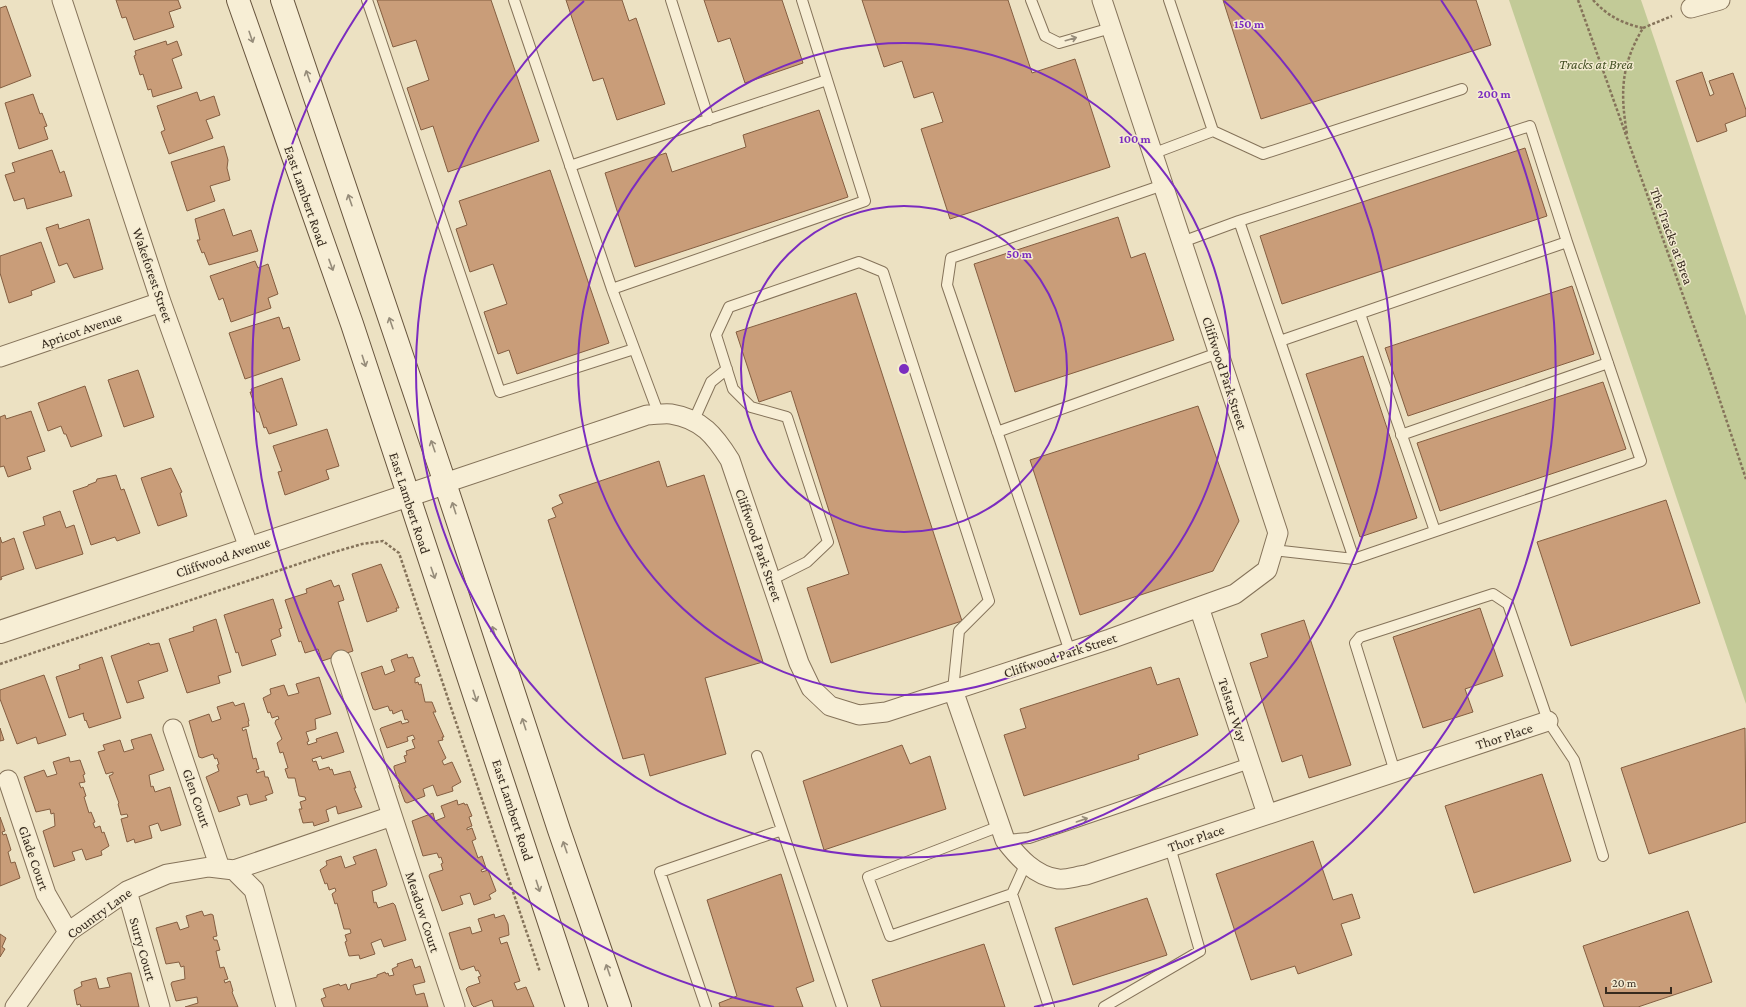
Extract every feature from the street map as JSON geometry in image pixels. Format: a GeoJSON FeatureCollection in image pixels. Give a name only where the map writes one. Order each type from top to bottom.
{"type":"FeatureCollection","features":[{"type":"Feature","properties":{"kind":"main road","name":"East Lambert Road"},"geometry":{"type":"LineString","coordinates":[[238,0],[352,324],[577,1007]]}},
{"type":"Feature","properties":{"kind":"main road"},"geometry":{"type":"LineString","coordinates":[[282,0],[445,483],[559,830],[620,1007]]}},
{"type":"Feature","properties":{"kind":"main road","name":"Cliffwood Avenue"},"geometry":{"type":"LineString","coordinates":[[0,632],[445,483]]}},
{"type":"Feature","properties":{"kind":"street","name":"Wakeforest Street"},"geometry":{"type":"LineString","coordinates":[[62,0],[161,302],[249,548]]}},
{"type":"Feature","properties":{"kind":"street","name":"Cliffwood Park Street"},"geometry":{"type":"LineString","coordinates":[[445,483],[646,415],[670,414],[694,420],[715,437],[730,460],[799,663],[811,688],[830,706],[859,715],[886,712],[1070,652],[1235,594],[1267,570],[1278,533],[1102,0]]}},
{"type":"Feature","properties":{"kind":"street"},"geometry":{"type":"LineString","coordinates":[[1691,8],[1720,0]]}},
{"type":"Feature","properties":{"kind":"street","name":"Apricot Avenue"},"geometry":{"type":"LineString","coordinates":[[0,357],[161,302]]}},
{"type":"Feature","properties":{"kind":"street","name":"Telstar Way"},"geometry":{"type":"LineString","coordinates":[[1199,607],[1267,814]]}},
{"type":"Feature","properties":{"kind":"street","name":"Meadow Court"},"geometry":{"type":"LineString","coordinates":[[341,660],[455,1007]]}},
{"type":"Feature","properties":{"kind":"street","name":"Thor Place"},"geometry":{"type":"LineString","coordinates":[[953,690],[1002,833],[1018,857],[1036,871],[1058,879],[1086,876],[1267,814],[1548,722]]}},
{"type":"Feature","properties":{"kind":"street","name":"Glen Court"},"geometry":{"type":"LineString","coordinates":[[173,729],[227,869]]}},
{"type":"Feature","properties":{"kind":"street","name":"Glade Court"},"geometry":{"type":"LineString","coordinates":[[8,780],[46,894],[68,932]]}},
{"type":"Feature","properties":{"kind":"street"},"geometry":{"type":"LineString","coordinates":[[227,869],[392,816]]}},
{"type":"Feature","properties":{"kind":"street","name":"Country Lane"},"geometry":{"type":"LineString","coordinates":[[15,1007],[68,932],[127,891],[167,874],[209,867],[227,869]]}},
{"type":"Feature","properties":{"kind":"street"},"geometry":{"type":"LineString","coordinates":[[227,869],[254,890],[286,1007]]}},
{"type":"Feature","properties":{"kind":"street","name":"Surry Court"},"geometry":{"type":"LineString","coordinates":[[127,891],[160,1007]]}},
{"type":"Feature","properties":{"kind":"lane"},"geometry":{"type":"LineString","coordinates":[[367,0],[500,392],[634,349]]}},
{"type":"Feature","properties":{"kind":"lane"},"geometry":{"type":"LineString","coordinates":[[514,0],[612,289],[659,415]]}},
{"type":"Feature","properties":{"kind":"lane"},"geometry":{"type":"LineString","coordinates":[[671,0],[709,120]]}},
{"type":"Feature","properties":{"kind":"lane"},"geometry":{"type":"LineString","coordinates":[[612,289],[865,201],[802,0]]}},
{"type":"Feature","properties":{"kind":"lane"},"geometry":{"type":"LineString","coordinates":[[1031,0],[1045,36],[1059,43],[1111,28]]}},
{"type":"Feature","properties":{"kind":"lane"},"geometry":{"type":"LineString","coordinates":[[1169,0],[1213,131]]}},
{"type":"Feature","properties":{"kind":"lane"},"geometry":{"type":"LineString","coordinates":[[570,166],[827,80]]}},
{"type":"Feature","properties":{"kind":"lane"},"geometry":{"type":"LineString","coordinates":[[1152,154],[1213,131],[1262,154],[1462,89]]}},
{"type":"Feature","properties":{"kind":"lane"},"geometry":{"type":"LineString","coordinates":[[1182,242],[1239,221],[1530,126],[1567,242],[1641,461],[1354,559],[1273,550]]}},
{"type":"Feature","properties":{"kind":"lane"},"geometry":{"type":"LineString","coordinates":[[1070,652],[947,284],[951,258],[1163,185]]}},
{"type":"Feature","properties":{"kind":"lane"},"geometry":{"type":"LineString","coordinates":[[1239,221],[1354,559]]}},
{"type":"Feature","properties":{"kind":"lane"},"geometry":{"type":"LineString","coordinates":[[1280,341],[1567,242]]}},
{"type":"Feature","properties":{"kind":"lane"},"geometry":{"type":"LineString","coordinates":[[771,580],[807,562],[828,542],[787,417],[751,407],[733,389],[716,335],[729,307],[859,262],[883,272],[988,601],[959,631],[953,690]]}},
{"type":"Feature","properties":{"kind":"lane"},"geometry":{"type":"LineString","coordinates":[[1360,314],[1435,531]]}},
{"type":"Feature","properties":{"kind":"lane"},"geometry":{"type":"LineString","coordinates":[[997,432],[1218,353]]}},
{"type":"Feature","properties":{"kind":"lane"},"geometry":{"type":"LineString","coordinates":[[1402,435],[1608,363]]}},
{"type":"Feature","properties":{"kind":"lane"},"geometry":{"type":"LineString","coordinates":[[694,420],[711,382],[727,368]]}},
{"type":"Feature","properties":{"kind":"lane"},"geometry":{"type":"LineString","coordinates":[[1395,772],[1355,643],[1360,637],[1493,594],[1508,604],[1548,722],[1574,760],[1604,856]]}},
{"type":"Feature","properties":{"kind":"lane"},"geometry":{"type":"LineString","coordinates":[[757,756],[842,1007]]}},
{"type":"Feature","properties":{"kind":"lane"},"geometry":{"type":"LineString","coordinates":[[1012,894],[890,936],[868,877],[1002,833],[1029,838],[1250,763]]}},
{"type":"Feature","properties":{"kind":"lane"},"geometry":{"type":"LineString","coordinates":[[706,1007],[660,872],[782,830]]}},
{"type":"Feature","properties":{"kind":"lane"},"geometry":{"type":"LineString","coordinates":[[1104,1007],[1200,951],[1170,847]]}},
{"type":"Feature","properties":{"kind":"lane"},"geometry":{"type":"LineString","coordinates":[[1026,863],[1012,894],[1049,1007]]}},
{"type":"Feature","properties":{"kind":"path","name":"The Tracks at Brea"},"geometry":{"type":"LineString","coordinates":[[1578,0],[1712,377],[1746,479]]}},
{"type":"Feature","properties":{"kind":"path"},"geometry":{"type":"LineString","coordinates":[[1593,0],[1608,15],[1618,21],[1643,28]]}},
{"type":"Feature","properties":{"kind":"path"},"geometry":{"type":"LineString","coordinates":[[1628,142],[1622,104],[1624,72],[1631,48],[1643,28],[1691,8]]}},
{"type":"Feature","properties":{"kind":"green space","name":"Tracks at Brea"},"geometry":{"type":"Polygon","coordinates":[[[1509,0],[1641,0],[1656,44],[1746,316],[1746,704],[1509,0]]]}},
{"type":"Feature","properties":{"kind":"building"},"geometry":{"type":"Polygon","coordinates":[[[116,0],[178,0],[181,8],[169,12],[174,27],[134,40],[126,17],[122,18],[116,0]]]}},
{"type":"Feature","properties":{"kind":"building"},"geometry":{"type":"Polygon","coordinates":[[[377,0],[491,0],[539,141],[448,172],[433,126],[421,130],[407,88],[429,80],[416,40],[393,47],[377,0]]]}},
{"type":"Feature","properties":{"kind":"building"},"geometry":{"type":"Polygon","coordinates":[[[566,0],[622,0],[629,21],[636,18],[665,104],[617,120],[603,78],[593,81],[566,0]]]}},
{"type":"Feature","properties":{"kind":"building"},"geometry":{"type":"Polygon","coordinates":[[[704,0],[782,0],[803,63],[745,83],[730,38],[718,42],[704,0]]]}},
{"type":"Feature","properties":{"kind":"building"},"geometry":{"type":"Polygon","coordinates":[[[862,0],[1008,0],[1032,73],[1075,59],[1110,167],[950,219],[921,129],[943,122],[933,92],[914,98],[902,61],[884,67],[862,0]]]}},
{"type":"Feature","properties":{"kind":"building"},"geometry":{"type":"Polygon","coordinates":[[[1223,0],[1476,0],[1491,45],[1261,119],[1223,0]]]}},
{"type":"Feature","properties":{"kind":"building"},"geometry":{"type":"Polygon","coordinates":[[[6,6],[31,76],[0,88],[0,8],[6,6]]]}},
{"type":"Feature","properties":{"kind":"building"},"geometry":{"type":"Polygon","coordinates":[[[166,41],[167,45],[177,41],[182,55],[172,59],[182,88],[153,97],[151,89],[148,90],[143,74],[140,75],[134,56],[136,55],[135,51],[166,41]]]}},
{"type":"Feature","properties":{"kind":"building"},"geometry":{"type":"Polygon","coordinates":[[[1702,72],[1710,96],[1714,94],[1709,81],[1733,73],[1746,110],[1746,116],[1725,124],[1727,131],[1697,142],[1676,81],[1702,72]]]}},
{"type":"Feature","properties":{"kind":"building"},"geometry":{"type":"Polygon","coordinates":[[[197,92],[200,101],[214,96],[220,115],[206,120],[213,138],[169,154],[161,132],[165,130],[157,106],[197,92]]]}},
{"type":"Feature","properties":{"kind":"building"},"geometry":{"type":"Polygon","coordinates":[[[33,94],[40,114],[42,113],[47,126],[44,127],[48,139],[19,149],[5,103],[33,94]]]}},
{"type":"Feature","properties":{"kind":"building"},"geometry":{"type":"Polygon","coordinates":[[[819,110],[848,197],[635,267],[605,173],[666,153],[672,172],[746,147],[743,135],[819,110]]]}},
{"type":"Feature","properties":{"kind":"building"},"geometry":{"type":"Polygon","coordinates":[[[224,146],[228,160],[227,168],[230,180],[210,186],[215,201],[187,211],[171,162],[224,146]]]}},
{"type":"Feature","properties":{"kind":"building"},"geometry":{"type":"Polygon","coordinates":[[[1525,148],[1547,216],[1282,304],[1260,236],[1525,148]]]}},
{"type":"Feature","properties":{"kind":"building"},"geometry":{"type":"Polygon","coordinates":[[[52,150],[60,173],[64,171],[72,196],[27,209],[24,198],[14,201],[5,175],[15,172],[12,163],[52,150]]]}},
{"type":"Feature","properties":{"kind":"building"},"geometry":{"type":"Polygon","coordinates":[[[550,170],[609,343],[517,374],[509,350],[498,354],[484,312],[507,304],[493,264],[470,272],[456,229],[467,225],[459,201],[550,170]]]}},
{"type":"Feature","properties":{"kind":"building"},"geometry":{"type":"Polygon","coordinates":[[[224,209],[233,236],[251,230],[258,251],[209,265],[197,240],[200,240],[195,219],[224,209]]]}},
{"type":"Feature","properties":{"kind":"building"},"geometry":{"type":"Polygon","coordinates":[[[1118,217],[1131,258],[1145,253],[1174,340],[1015,392],[974,264],[1118,217]]]}},
{"type":"Feature","properties":{"kind":"building"},"geometry":{"type":"Polygon","coordinates":[[[89,219],[103,269],[74,278],[67,263],[59,266],[46,228],[58,224],[59,229],[89,219]]]}},
{"type":"Feature","properties":{"kind":"building"},"geometry":{"type":"Polygon","coordinates":[[[41,242],[55,282],[31,291],[32,295],[9,303],[0,273],[0,256],[41,242]]]}},
{"type":"Feature","properties":{"kind":"building"},"geometry":{"type":"Polygon","coordinates":[[[255,261],[258,268],[268,264],[278,294],[268,298],[271,308],[231,322],[223,298],[219,300],[210,276],[255,261]]]}},
{"type":"Feature","properties":{"kind":"building"},"geometry":{"type":"Polygon","coordinates":[[[1572,286],[1594,354],[1408,416],[1385,348],[1572,286]]]}},
{"type":"Feature","properties":{"kind":"building"},"geometry":{"type":"Polygon","coordinates":[[[856,293],[962,621],[831,663],[807,588],[849,574],[791,391],[759,402],[736,332],[856,293]]]}},
{"type":"Feature","properties":{"kind":"building"},"geometry":{"type":"Polygon","coordinates":[[[279,317],[283,329],[289,327],[300,360],[245,379],[229,333],[279,317]]]}},
{"type":"Feature","properties":{"kind":"building"},"geometry":{"type":"Polygon","coordinates":[[[1363,356],[1417,518],[1360,537],[1306,374],[1363,356]]]}},
{"type":"Feature","properties":{"kind":"building"},"geometry":{"type":"Polygon","coordinates":[[[138,370],[154,417],[124,427],[108,380],[138,370]]]}},
{"type":"Feature","properties":{"kind":"building"},"geometry":{"type":"Polygon","coordinates":[[[282,378],[297,425],[269,434],[266,427],[264,428],[250,392],[252,392],[251,389],[282,378]]]}},
{"type":"Feature","properties":{"kind":"building"},"geometry":{"type":"Polygon","coordinates":[[[1603,382],[1626,449],[1440,511],[1417,443],[1603,382]]]}},
{"type":"Feature","properties":{"kind":"building"},"geometry":{"type":"Polygon","coordinates":[[[85,386],[102,436],[71,447],[61,426],[48,431],[38,403],[85,386]]]}},
{"type":"Feature","properties":{"kind":"building"},"geometry":{"type":"Polygon","coordinates":[[[1198,406],[1239,521],[1213,571],[1080,615],[1030,460],[1198,406]]]}},
{"type":"Feature","properties":{"kind":"building"},"geometry":{"type":"Polygon","coordinates":[[[31,411],[45,451],[27,457],[31,469],[8,477],[4,466],[0,467],[0,417],[5,415],[6,419],[31,411]]]}},
{"type":"Feature","properties":{"kind":"building"},"geometry":{"type":"Polygon","coordinates":[[[327,429],[339,466],[326,470],[329,479],[285,495],[278,472],[282,471],[273,446],[327,429]]]}},
{"type":"Feature","properties":{"kind":"building"},"geometry":{"type":"Polygon","coordinates":[[[659,461],[667,487],[704,475],[763,662],[705,678],[726,754],[650,776],[644,754],[623,759],[548,520],[556,517],[552,508],[563,503],[559,495],[659,461]]]}},
{"type":"Feature","properties":{"kind":"building"},"geometry":{"type":"Polygon","coordinates":[[[171,468],[182,492],[180,493],[187,516],[158,526],[141,478],[171,468]]]}},
{"type":"Feature","properties":{"kind":"building"},"geometry":{"type":"Polygon","coordinates":[[[116,475],[121,490],[124,489],[140,533],[117,541],[115,537],[91,545],[73,491],[96,482],[97,479],[116,475]]]}},
{"type":"Feature","properties":{"kind":"building"},"geometry":{"type":"Polygon","coordinates":[[[1666,500],[1700,603],[1571,646],[1537,542],[1666,500]]]}},
{"type":"Feature","properties":{"kind":"building"},"geometry":{"type":"Polygon","coordinates":[[[60,511],[66,528],[74,525],[83,554],[36,569],[23,532],[45,525],[43,517],[60,511]]]}},
{"type":"Feature","properties":{"kind":"building"},"geometry":{"type":"Polygon","coordinates":[[[0,537],[2,543],[14,538],[24,569],[1,577],[2,579],[0,580],[0,537]]]}},
{"type":"Feature","properties":{"kind":"building"},"geometry":{"type":"Polygon","coordinates":[[[381,564],[399,608],[396,608],[397,611],[367,622],[352,574],[381,564]]]}},
{"type":"Feature","properties":{"kind":"building"},"geometry":{"type":"Polygon","coordinates":[[[331,580],[334,587],[339,585],[344,600],[338,602],[353,651],[322,661],[318,649],[305,653],[301,641],[299,642],[285,600],[307,593],[306,589],[331,580]]]}},
{"type":"Feature","properties":{"kind":"building"},"geometry":{"type":"Polygon","coordinates":[[[273,599],[282,628],[279,629],[281,636],[271,640],[276,655],[242,666],[238,652],[236,653],[224,615],[273,599]]]}},
{"type":"Feature","properties":{"kind":"building"},"geometry":{"type":"Polygon","coordinates":[[[1480,608],[1503,676],[1465,689],[1473,712],[1423,728],[1393,637],[1480,608]]]}},
{"type":"Feature","properties":{"kind":"building"},"geometry":{"type":"Polygon","coordinates":[[[216,619],[231,672],[218,676],[220,683],[187,693],[169,639],[194,631],[193,627],[216,619]]]}},
{"type":"Feature","properties":{"kind":"building"},"geometry":{"type":"Polygon","coordinates":[[[1304,620],[1351,765],[1309,778],[1302,755],[1282,762],[1250,663],[1268,657],[1261,634],[1304,620]]]}},
{"type":"Feature","properties":{"kind":"building"},"geometry":{"type":"Polygon","coordinates":[[[149,643],[150,645],[159,643],[168,671],[138,681],[144,698],[127,703],[111,656],[149,643]]]}},
{"type":"Feature","properties":{"kind":"building"},"geometry":{"type":"Polygon","coordinates":[[[407,654],[408,658],[413,657],[420,676],[415,678],[415,683],[418,682],[419,685],[421,684],[425,702],[432,702],[436,712],[433,712],[444,737],[442,737],[443,740],[438,741],[446,758],[442,761],[444,765],[452,762],[461,782],[452,787],[453,791],[437,796],[433,785],[423,789],[425,796],[407,803],[405,802],[399,786],[400,783],[399,784],[394,766],[406,762],[404,756],[407,755],[406,751],[415,748],[412,740],[415,739],[413,735],[407,737],[408,741],[387,748],[380,729],[401,721],[402,724],[409,722],[407,719],[405,720],[402,710],[393,714],[392,710],[390,711],[388,706],[375,710],[373,709],[361,673],[382,666],[385,675],[395,671],[391,660],[407,654]]]}},
{"type":"Feature","properties":{"kind":"building"},"geometry":{"type":"Polygon","coordinates":[[[102,657],[121,718],[89,728],[86,720],[85,721],[84,713],[69,718],[56,677],[80,669],[79,665],[102,657]]]}},
{"type":"Feature","properties":{"kind":"building"},"geometry":{"type":"Polygon","coordinates":[[[1151,667],[1157,685],[1179,678],[1198,735],[1138,755],[1139,759],[1024,796],[1004,735],[1026,728],[1020,709],[1151,667]]]}},
{"type":"Feature","properties":{"kind":"building"},"geometry":{"type":"Polygon","coordinates":[[[44,675],[66,735],[38,744],[36,737],[17,744],[0,699],[0,690],[44,675]]]}},
{"type":"Feature","properties":{"kind":"building"},"geometry":{"type":"Polygon","coordinates":[[[319,677],[331,714],[315,719],[316,729],[306,732],[309,741],[307,742],[308,745],[317,742],[316,739],[337,732],[344,752],[322,759],[321,756],[312,759],[313,762],[316,761],[319,770],[329,767],[330,770],[332,769],[334,775],[350,771],[356,788],[354,788],[362,807],[338,814],[336,806],[326,810],[329,821],[314,826],[313,822],[303,823],[299,809],[302,809],[300,802],[306,800],[305,797],[299,796],[295,778],[288,778],[285,769],[288,768],[283,752],[280,753],[277,743],[282,739],[275,723],[276,720],[279,719],[278,716],[272,718],[270,712],[268,713],[263,698],[271,694],[270,689],[284,685],[288,696],[299,693],[296,684],[319,677]]]}},
{"type":"Feature","properties":{"kind":"building"},"geometry":{"type":"Polygon","coordinates":[[[233,702],[235,706],[244,703],[249,726],[242,728],[243,731],[246,729],[253,759],[256,758],[259,769],[256,770],[257,773],[264,771],[265,777],[268,777],[273,793],[265,796],[267,800],[250,805],[247,794],[237,797],[240,805],[219,812],[206,777],[219,771],[217,765],[219,764],[217,758],[215,759],[213,754],[202,758],[199,757],[189,721],[209,714],[212,722],[221,719],[217,707],[233,702]]]}},
{"type":"Feature","properties":{"kind":"building"},"geometry":{"type":"Polygon","coordinates":[[[0,728],[4,740],[0,741],[0,728]]]}},
{"type":"Feature","properties":{"kind":"building"},"geometry":{"type":"Polygon","coordinates":[[[1745,728],[1746,822],[1649,854],[1621,768],[1745,728]]]}},
{"type":"Feature","properties":{"kind":"building"},"geometry":{"type":"Polygon","coordinates":[[[151,734],[164,770],[149,775],[151,787],[153,786],[155,792],[170,787],[181,825],[161,831],[158,823],[149,826],[152,838],[135,843],[134,839],[127,842],[121,819],[128,817],[127,814],[121,815],[119,803],[109,776],[113,774],[113,772],[106,774],[98,752],[105,750],[103,745],[120,740],[124,752],[134,749],[131,740],[151,734]]]}},
{"type":"Feature","properties":{"kind":"building"},"geometry":{"type":"Polygon","coordinates":[[[902,745],[910,764],[930,756],[946,809],[824,850],[803,781],[902,745]]]}},
{"type":"Feature","properties":{"kind":"building"},"geometry":{"type":"Polygon","coordinates":[[[69,757],[70,762],[80,760],[85,774],[83,775],[85,782],[79,783],[81,788],[83,787],[86,796],[84,797],[89,813],[91,812],[95,822],[93,823],[95,828],[100,826],[102,833],[104,832],[109,846],[101,851],[102,855],[86,860],[82,849],[72,852],[75,860],[54,867],[43,831],[55,826],[54,813],[51,814],[50,809],[36,812],[24,777],[44,770],[47,777],[57,774],[53,762],[69,757]]]}},
{"type":"Feature","properties":{"kind":"building"},"geometry":{"type":"Polygon","coordinates":[[[1542,774],[1571,861],[1474,893],[1445,806],[1542,774]]]}},
{"type":"Feature","properties":{"kind":"building"},"geometry":{"type":"Polygon","coordinates":[[[457,800],[458,805],[464,803],[465,805],[467,804],[472,816],[469,817],[472,826],[467,828],[467,830],[472,828],[476,839],[472,841],[478,858],[482,856],[486,868],[481,870],[482,872],[488,870],[496,891],[489,895],[491,899],[474,905],[470,893],[460,896],[463,904],[442,911],[429,876],[430,874],[443,870],[441,857],[439,858],[437,853],[423,856],[412,821],[433,813],[435,821],[445,817],[441,806],[457,800]]]}},
{"type":"Feature","properties":{"kind":"building"},"geometry":{"type":"Polygon","coordinates":[[[0,817],[5,831],[2,832],[3,835],[6,834],[11,850],[8,852],[11,863],[15,862],[20,878],[0,886],[0,817]]]}},
{"type":"Feature","properties":{"kind":"building"},"geometry":{"type":"Polygon","coordinates":[[[1313,841],[1333,900],[1352,894],[1360,918],[1341,924],[1352,955],[1298,974],[1295,966],[1251,980],[1216,874],[1313,841]]]}},
{"type":"Feature","properties":{"kind":"building"},"geometry":{"type":"Polygon","coordinates":[[[376,849],[387,884],[386,886],[372,891],[374,903],[376,902],[378,908],[393,903],[395,905],[406,940],[384,947],[381,939],[371,943],[375,954],[360,959],[359,955],[349,956],[345,942],[347,941],[345,935],[351,933],[350,929],[344,929],[337,903],[335,904],[332,894],[336,891],[335,888],[329,890],[320,870],[327,865],[326,861],[341,856],[345,868],[356,864],[353,857],[376,849]]]}},
{"type":"Feature","properties":{"kind":"building"},"geometry":{"type":"Polygon","coordinates":[[[781,874],[814,981],[796,988],[803,1007],[720,1007],[719,1003],[737,996],[707,900],[781,874]]]}},
{"type":"Feature","properties":{"kind":"building"},"geometry":{"type":"Polygon","coordinates":[[[1147,898],[1167,955],[1073,985],[1055,928],[1147,898]]]}},
{"type":"Feature","properties":{"kind":"building"},"geometry":{"type":"Polygon","coordinates":[[[202,911],[204,916],[211,914],[213,915],[217,936],[213,937],[214,940],[217,940],[220,950],[216,951],[220,968],[224,967],[228,979],[224,980],[225,983],[230,981],[232,992],[238,1007],[185,1007],[198,1003],[197,997],[176,1001],[171,984],[172,982],[185,979],[184,966],[181,967],[179,962],[166,964],[156,928],[177,922],[180,930],[189,927],[186,916],[202,911]]]}},
{"type":"Feature","properties":{"kind":"building"},"geometry":{"type":"Polygon","coordinates":[[[1688,911],[1712,982],[1638,1007],[1604,1007],[1583,946],[1688,911]]]}},
{"type":"Feature","properties":{"kind":"building"},"geometry":{"type":"Polygon","coordinates":[[[494,914],[495,918],[504,915],[508,924],[509,935],[499,938],[501,944],[507,942],[520,981],[514,983],[517,990],[526,987],[534,1007],[494,1007],[492,1000],[474,1007],[472,1005],[466,989],[480,983],[478,977],[481,976],[478,970],[476,971],[474,966],[462,970],[460,969],[449,933],[470,927],[472,934],[482,931],[478,919],[494,914]]]}},
{"type":"Feature","properties":{"kind":"building"},"geometry":{"type":"Polygon","coordinates":[[[0,934],[6,938],[2,947],[5,949],[0,957],[0,934]]]}},
{"type":"Feature","properties":{"kind":"building"},"geometry":{"type":"Polygon","coordinates":[[[984,944],[1005,1007],[881,1007],[872,980],[984,944]]]}},
{"type":"Feature","properties":{"kind":"building"},"geometry":{"type":"Polygon","coordinates":[[[412,959],[415,968],[420,966],[425,982],[413,985],[416,995],[424,993],[428,1007],[324,1007],[321,999],[326,997],[323,989],[339,984],[340,986],[346,984],[348,990],[350,989],[351,984],[377,977],[377,975],[385,972],[386,974],[388,973],[389,976],[394,975],[392,969],[398,966],[397,964],[412,959]]]}},
{"type":"Feature","properties":{"kind":"building"},"geometry":{"type":"Polygon","coordinates":[[[131,973],[139,1007],[81,1007],[80,1004],[77,1005],[74,990],[82,986],[81,982],[96,978],[99,989],[110,987],[107,978],[131,973]]]}}]}
